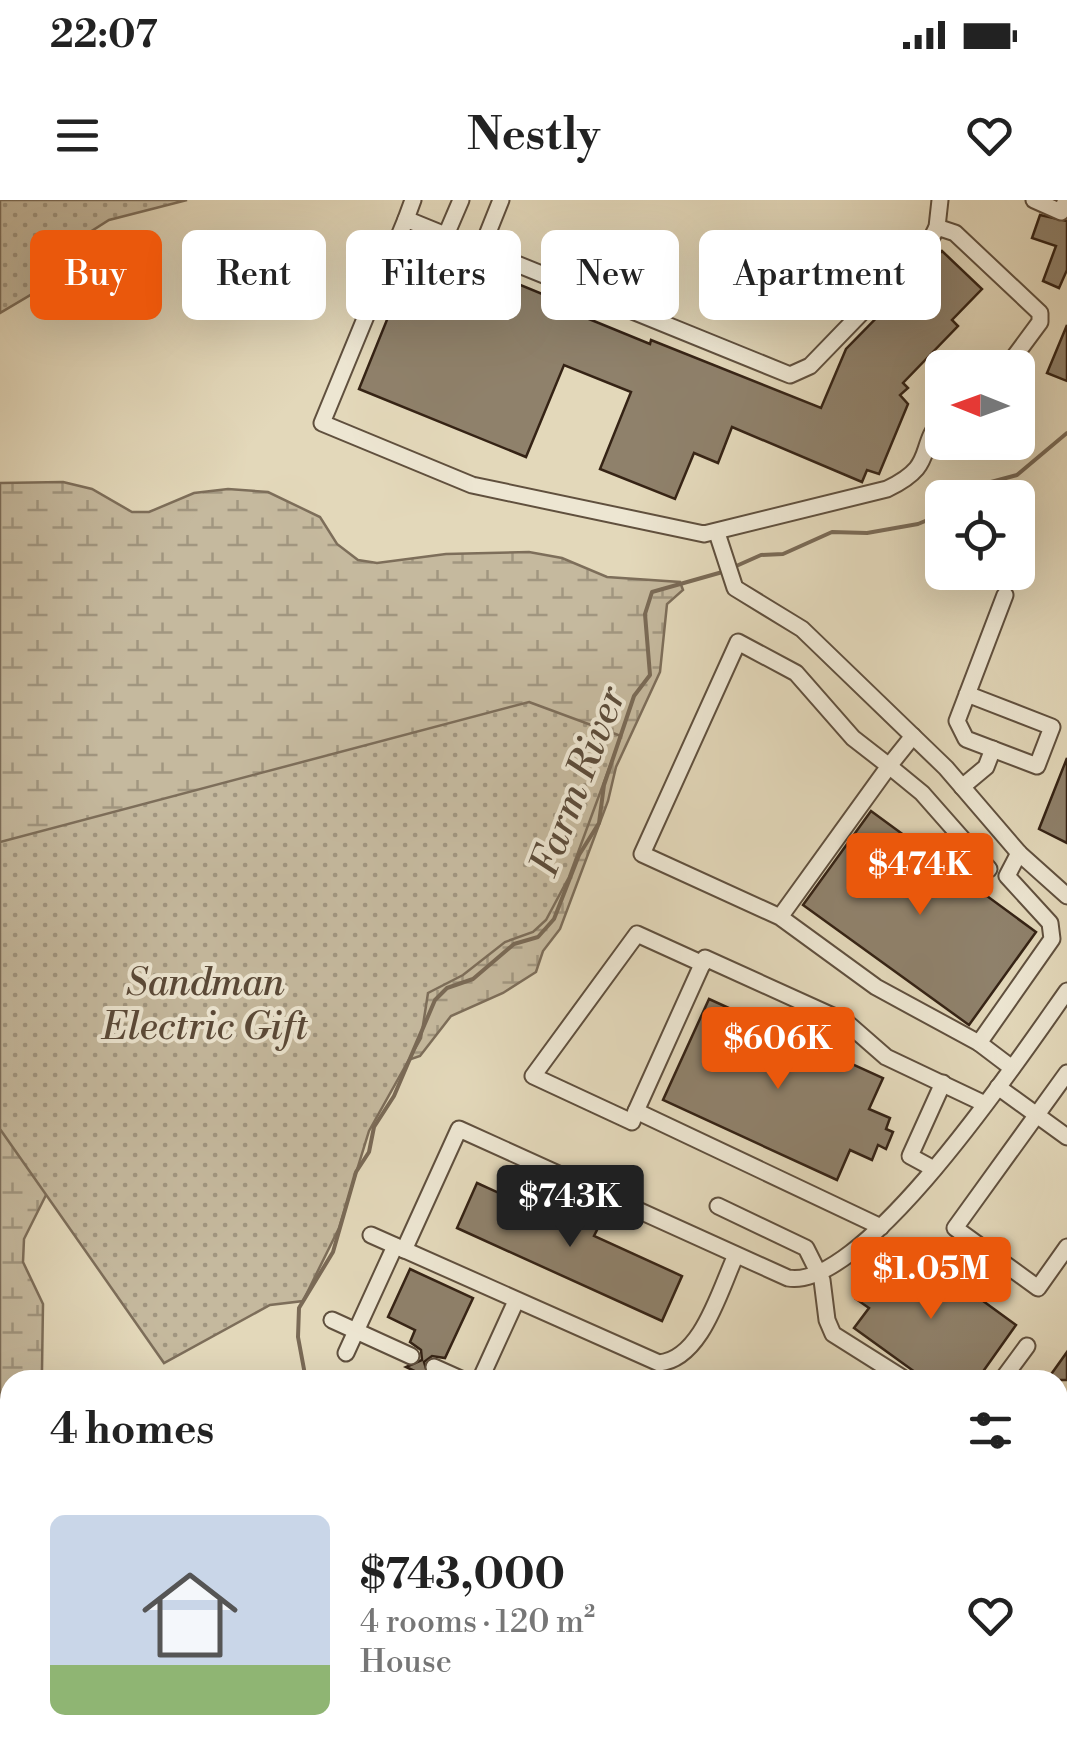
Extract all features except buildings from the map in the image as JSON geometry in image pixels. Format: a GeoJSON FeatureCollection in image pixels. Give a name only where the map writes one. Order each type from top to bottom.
{"type":"FeatureCollection","features":[{"type":"Feature","properties":{"kind":"street"},"geometry":{"type":"LineString","coordinates":[[413,200],[322,423],[472,484],[698,533],[717,533],[887,489],[908,479],[925,459]]}},
{"type":"Feature","properties":{"kind":"street"},"geometry":{"type":"LineString","coordinates":[[448,230],[461,200]]}},
{"type":"Feature","properties":{"kind":"street"},"geometry":{"type":"LineString","coordinates":[[489,230],[501,200]]}},
{"type":"Feature","properties":{"kind":"street"},"geometry":{"type":"LineString","coordinates":[[521,266],[790,375],[810,366],[929,243],[937,227],[940,200]]}},
{"type":"Feature","properties":{"kind":"street"},"geometry":{"type":"LineString","coordinates":[[1034,200],[1061,212],[1066,200]]}},
{"type":"Feature","properties":{"kind":"street"},"geometry":{"type":"LineString","coordinates":[[406,218],[433,230]]}},
{"type":"Feature","properties":{"kind":"street"},"geometry":{"type":"LineString","coordinates":[[937,227],[955,233],[1040,314],[1040,322],[1019,350]]}},
{"type":"Feature","properties":{"kind":"street"},"geometry":{"type":"LineString","coordinates":[[717,533],[732,582],[794,622],[913,736],[1019,854],[1067,896]]}},
{"type":"Feature","properties":{"kind":"street"},"geometry":{"type":"LineString","coordinates":[[967,694],[1052,727],[1038,766],[966,738],[957,721],[967,694],[1005,594]]}},
{"type":"Feature","properties":{"kind":"street"},"geometry":{"type":"LineString","coordinates":[[989,869],[922,792],[853,738],[796,673],[738,642],[642,854],[780,917],[876,987],[979,1043],[1012,1068]]}},
{"type":"Feature","properties":{"kind":"street"},"geometry":{"type":"LineString","coordinates":[[780,917],[913,736]]}},
{"type":"Feature","properties":{"kind":"street"},"geometry":{"type":"LineString","coordinates":[[962,787],[986,766],[993,749]]}},
{"type":"Feature","properties":{"kind":"street"},"geometry":{"type":"LineString","coordinates":[[979,1043],[1046,951],[1060,925],[1009,881],[1008,866],[1019,854]]}},
{"type":"Feature","properties":{"kind":"street"},"geometry":{"type":"LineString","coordinates":[[703,964],[637,934],[532,1076],[632,1122],[703,964],[705,958],[846,1022],[886,1057],[984,1104]]}},
{"type":"Feature","properties":{"kind":"street"},"geometry":{"type":"LineString","coordinates":[[346,1354],[459,1129],[794,1280],[820,1273],[881,1227],[934,1169],[1067,991]]}},
{"type":"Feature","properties":{"kind":"street"},"geometry":{"type":"LineString","coordinates":[[1067,1072],[955,1228],[1038,1288],[1067,1247]]}},
{"type":"Feature","properties":{"kind":"street"},"geometry":{"type":"LineString","coordinates":[[934,1169],[910,1156],[943,1083]]}},
{"type":"Feature","properties":{"kind":"street"},"geometry":{"type":"LineString","coordinates":[[998,1087],[1067,1137]]}},
{"type":"Feature","properties":{"kind":"street"},"geometry":{"type":"LineString","coordinates":[[636,1112],[881,1227]]}},
{"type":"Feature","properties":{"kind":"street"},"geometry":{"type":"LineString","coordinates":[[718,1206],[800,1244],[820,1273],[833,1334],[890,1370]]}},
{"type":"Feature","properties":{"kind":"street"},"geometry":{"type":"LineString","coordinates":[[371,1236],[644,1360],[666,1362],[688,1350],[736,1255]]}},
{"type":"Feature","properties":{"kind":"street"},"geometry":{"type":"LineString","coordinates":[[485,1370],[516,1301]]}},
{"type":"Feature","properties":{"kind":"street"},"geometry":{"type":"LineString","coordinates":[[332,1320],[410,1356]]}},
{"type":"Feature","properties":{"kind":"street"},"geometry":{"type":"LineString","coordinates":[[1009,1370],[1027,1346]]}},
{"type":"Feature","properties":{"kind":"street"},"geometry":{"type":"LineString","coordinates":[[434,1367],[441,1370]]}},
{"type":"Feature","properties":{"kind":"green space"},"geometry":{"type":"Polygon","coordinates":[[[0,200],[187,200],[109,220],[93,230],[30,230],[30,295],[0,313],[0,200]]]}},
{"type":"Feature","properties":{"kind":"green space"},"geometry":{"type":"Polygon","coordinates":[[[63,482],[92,489],[132,512],[149,512],[194,493],[228,489],[268,492],[320,517],[337,544],[358,560],[377,563],[446,554],[529,552],[562,558],[607,577],[680,582],[683,590],[667,604],[660,672],[616,767],[608,801],[560,929],[543,951],[536,972],[503,993],[451,1016],[420,1056],[52,1183],[24,1239],[23,1262],[43,1304],[42,1370],[0,1370],[0,483],[63,482]]]}},
{"type":"Feature","properties":{"kind":"green space","name":"Sandman Electric Gift"},"geometry":{"type":"Polygon","coordinates":[[[529,702],[621,736],[569,877],[546,920],[533,932],[505,942],[463,975],[428,993],[421,1038],[369,1131],[339,1228],[303,1301],[270,1305],[164,1363],[0,1129],[0,842],[529,702]]]}},
{"type":"Feature","properties":{"kind":"waterway","name":"Farm River"},"geometry":{"type":"LineString","coordinates":[[998,480],[1017,475],[1067,433]]}},
{"type":"Feature","properties":{"kind":"waterway","name":"Farm River"},"geometry":{"type":"LineString","coordinates":[[734,567],[761,555],[783,554],[832,532],[867,533],[925,521]]}},
{"type":"Feature","properties":{"kind":"waterway","name":"Farm River"},"geometry":{"type":"LineString","coordinates":[[304,1370],[298,1337],[299,1308],[333,1252],[356,1172],[369,1152],[374,1127],[394,1096],[435,1000],[447,988],[473,979],[514,944],[538,937],[554,919],[579,855],[599,823],[604,785],[634,696],[650,675],[645,614],[652,592],[726,571]]}}]}
